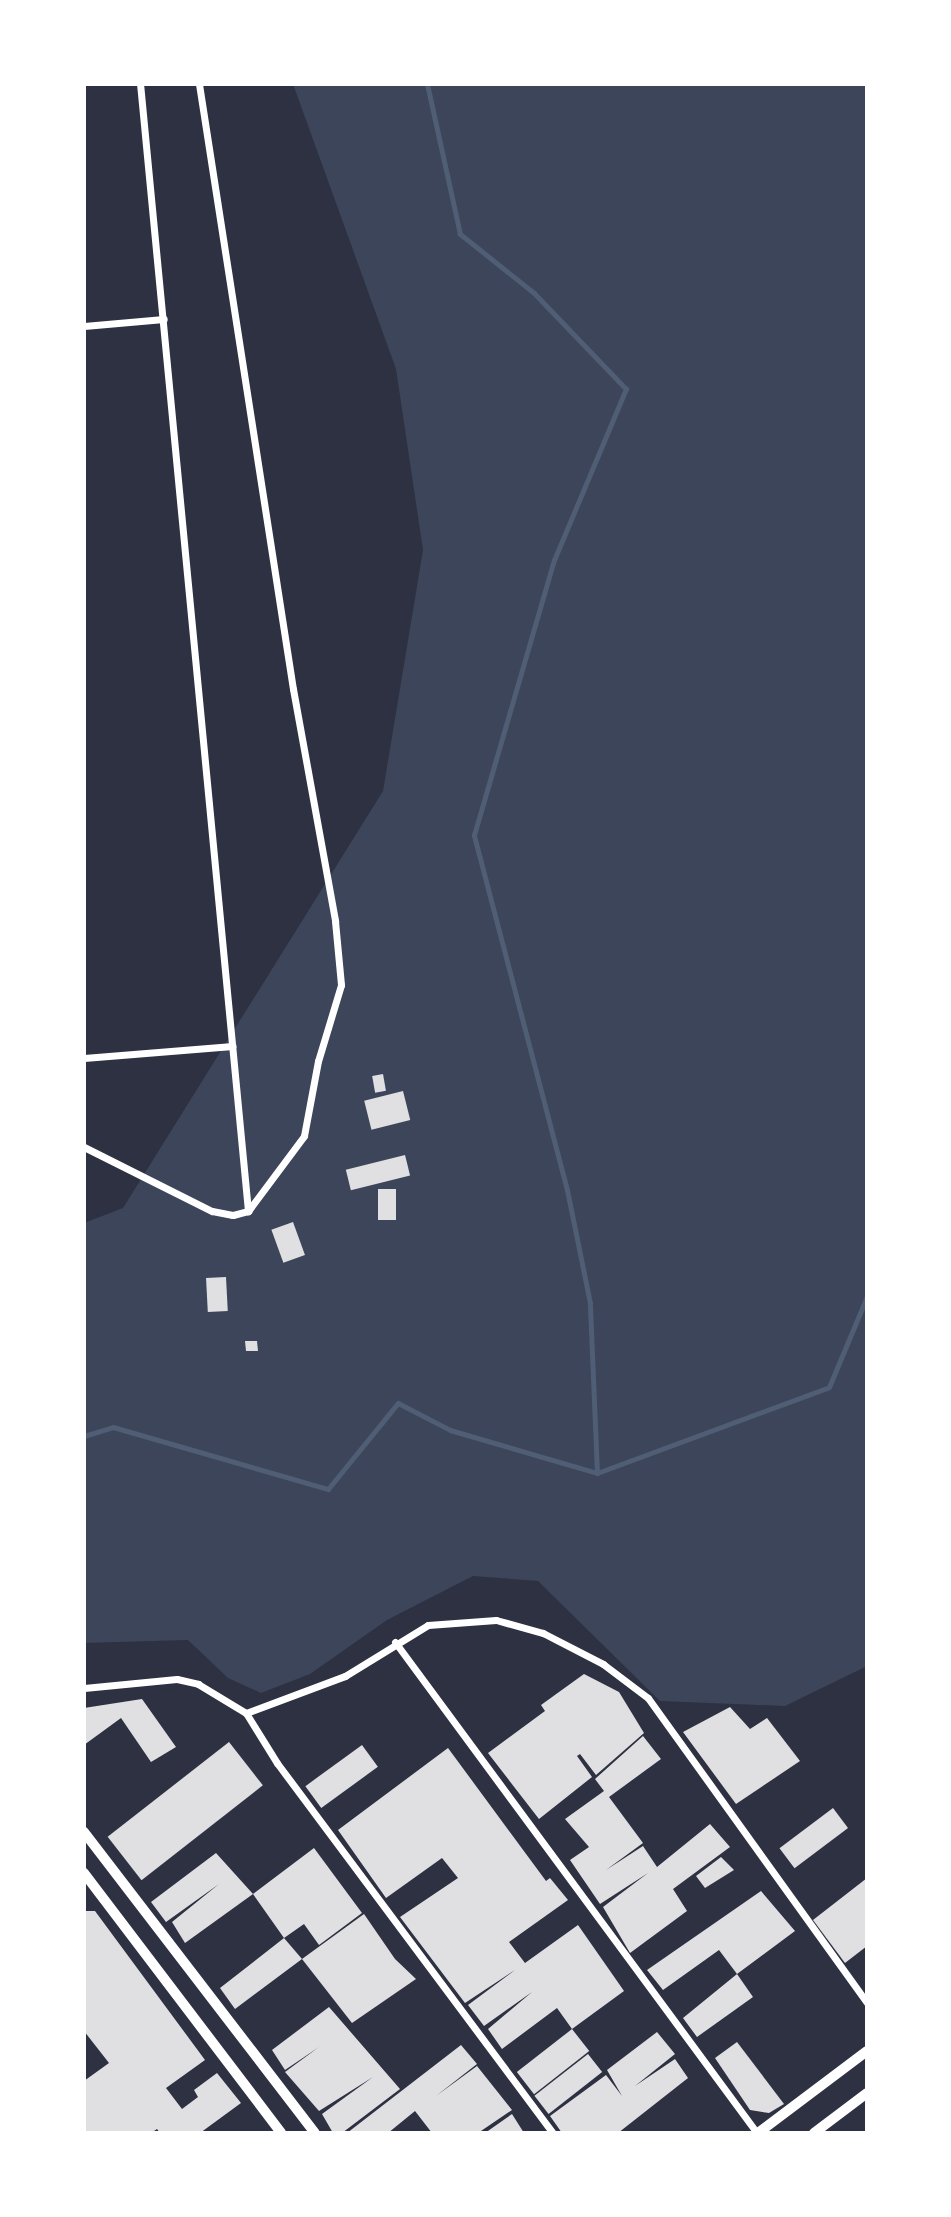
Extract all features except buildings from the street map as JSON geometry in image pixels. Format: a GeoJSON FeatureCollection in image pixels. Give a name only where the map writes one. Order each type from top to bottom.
{"type":"FeatureCollection","features":[{"type":"Feature","properties":{"kind":"street"},"geometry":{"type":"LineString","coordinates":[[140,84],[248,1211]]}},
{"type":"Feature","properties":{"kind":"street"},"geometry":{"type":"LineString","coordinates":[[84,1147],[212,1211],[233,1215],[248,1211],[304,1136],[318,1061],[341,985],[335,921],[293,689],[199,84]]}},
{"type":"Feature","properties":{"kind":"street"},"geometry":{"type":"LineString","coordinates":[[84,326],[164,319]]}},
{"type":"Feature","properties":{"kind":"street"},"geometry":{"type":"LineString","coordinates":[[84,1058],[233,1046]]}},
{"type":"Feature","properties":{"kind":"street"},"geometry":{"type":"LineString","coordinates":[[246,1713],[345,1676],[395,1642],[428,1625],[456,1620],[519,1624],[603,1664],[648,1699],[867,2003]]}},
{"type":"Feature","properties":{"kind":"street"},"geometry":{"type":"LineString","coordinates":[[395,1642],[757,2133],[867,2052]]}},
{"type":"Feature","properties":{"kind":"street"},"geometry":{"type":"LineString","coordinates":[[84,1688],[177,1679],[198,1684],[246,1713],[277,1763],[553,2133]]}},
{"type":"Feature","properties":{"kind":"street"},"geometry":{"type":"LineString","coordinates":[[84,1832],[315,2133]]}},
{"type":"Feature","properties":{"kind":"street"},"geometry":{"type":"LineString","coordinates":[[86,1879],[281,2133]]}},
{"type":"Feature","properties":{"kind":"street"},"geometry":{"type":"LineString","coordinates":[[814,2133],[867,2093]]}},
{"type":"Feature","properties":{"kind":"shaded area"},"geometry":{"type":"Polygon","coordinates":[[[293,84],[867,84],[867,1666],[785,1706],[660,1701],[538,1581],[473,1576],[387,1620],[310,1674],[261,1693],[228,1678],[188,1640],[84,1643],[84,1223],[123,1208],[383,791],[423,550],[396,369],[293,84]]]}},
{"type":"Feature","properties":{"kind":"waterway"},"geometry":{"type":"LineString","coordinates":[[84,1436],[113,1427],[328,1489],[398,1403],[450,1430],[597,1473],[590,1303],[567,1190],[474,835],[554,560],[626,389],[534,293],[460,234],[427,84]]}},
{"type":"Feature","properties":{"kind":"waterway"},"geometry":{"type":"LineString","coordinates":[[597,1473],[829,1387],[867,1296]]}}]}
